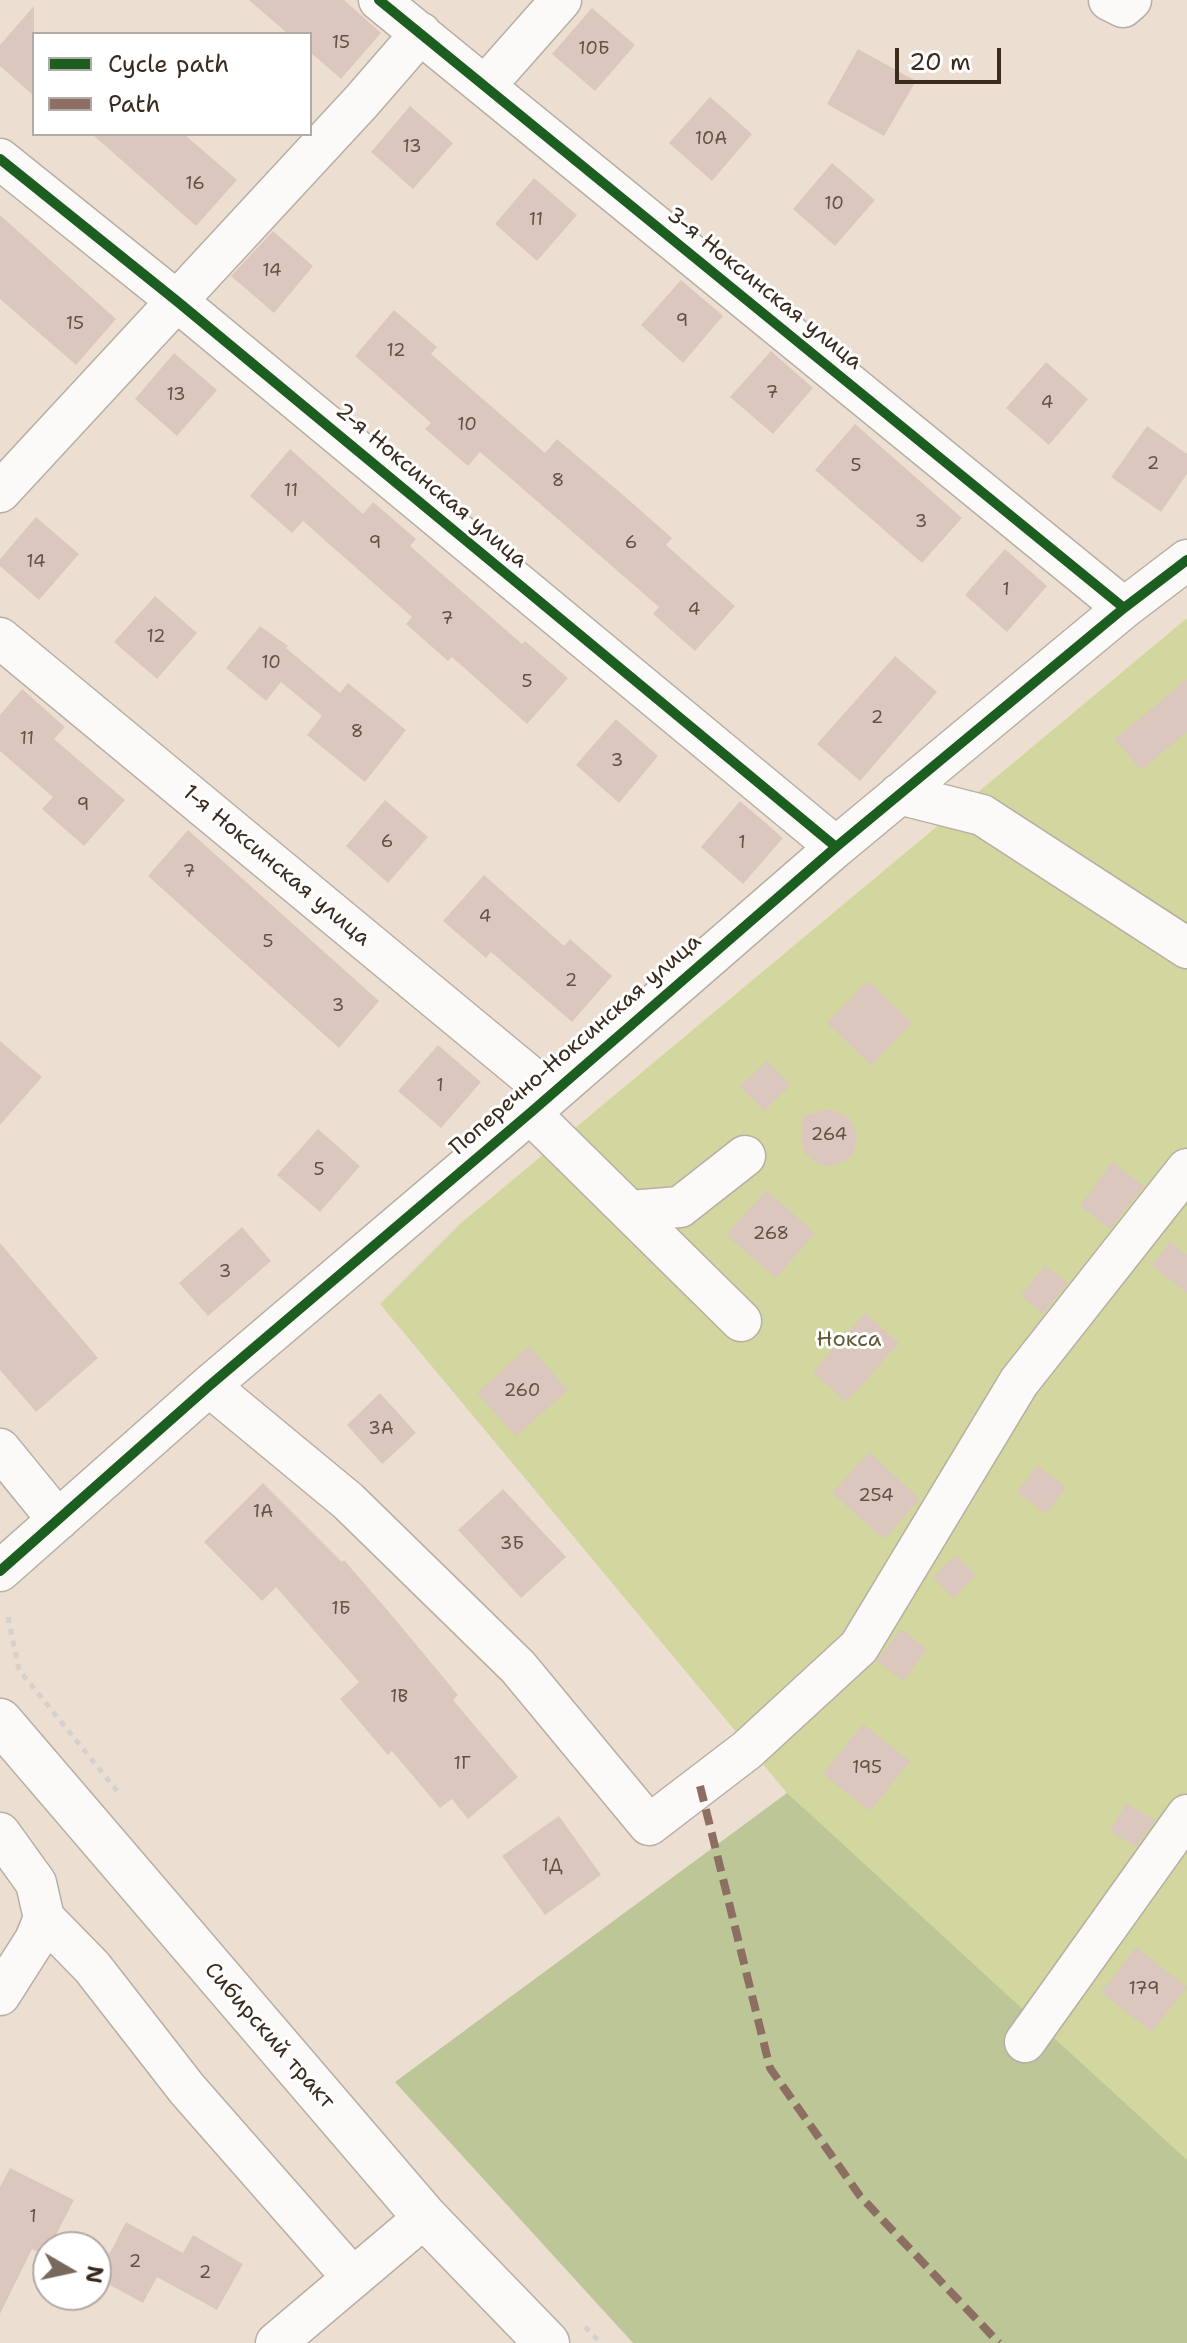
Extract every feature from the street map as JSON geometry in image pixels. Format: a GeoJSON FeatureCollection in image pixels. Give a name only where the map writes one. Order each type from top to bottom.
{"type":"FeatureCollection","features":[{"type":"Feature","properties":{"kind":"main road","name":"Сибирский тракт"},"geometry":{"type":"LineString","coordinates":[[0,1721],[425,2217],[547,2343]]}},
{"type":"Feature","properties":{"kind":"street","name":"3-я Ноксинская улица"},"geometry":{"type":"LineString","coordinates":[[379,0],[1124,608]]}},
{"type":"Feature","properties":{"kind":"street"},"geometry":{"type":"LineString","coordinates":[[485,86],[561,0]]}},
{"type":"Feature","properties":{"kind":"street"},"geometry":{"type":"LineString","coordinates":[[1109,0],[1123,7],[1131,0]]}},
{"type":"Feature","properties":{"kind":"street"},"geometry":{"type":"LineString","coordinates":[[0,492],[178,302],[421,33]]}},
{"type":"Feature","properties":{"kind":"street","name":"2-я Ноксинская улица"},"geometry":{"type":"LineString","coordinates":[[0,159],[178,302],[836,847]]}},
{"type":"Feature","properties":{"kind":"street","name":"Поперечно-Ноксинская улица"},"geometry":{"type":"LineString","coordinates":[[0,1571],[209,1386],[836,847],[1124,608],[1187,560]]}},
{"type":"Feature","properties":{"kind":"street","name":"1-я Ноксинская улица"},"geometry":{"type":"LineString","coordinates":[[0,638],[540,1104],[630,1211],[741,1321]]}},
{"type":"Feature","properties":{"kind":"street"},"geometry":{"type":"LineString","coordinates":[[899,794],[982,815],[1187,948]]}},
{"type":"Feature","properties":{"kind":"street"},"geometry":{"type":"LineString","coordinates":[[630,1211],[680,1207],[745,1156]]}},
{"type":"Feature","properties":{"kind":"street"},"geometry":{"type":"LineString","coordinates":[[209,1386],[348,1501],[518,1667],[649,1825],[747,1750],[859,1647],[1019,1382],[1187,1169]]}},
{"type":"Feature","properties":{"kind":"street"},"geometry":{"type":"LineString","coordinates":[[0,1449],[58,1520]]}},
{"type":"Feature","properties":{"kind":"street"},"geometry":{"type":"LineString","coordinates":[[1025,2042],[1187,1815]]}},
{"type":"Feature","properties":{"kind":"street"},"geometry":{"type":"LineString","coordinates":[[0,1833],[36,1883],[44,1918],[92,1967],[187,2089],[353,2278]]}},
{"type":"Feature","properties":{"kind":"street"},"geometry":{"type":"LineString","coordinates":[[0,1995],[35,1940],[44,1918]]}},
{"type":"Feature","properties":{"kind":"street"},"geometry":{"type":"LineString","coordinates":[[276,2343],[425,2217]]}},
{"type":"Feature","properties":{"kind":"green space","name":"Нокса"},"geometry":{"type":"Polygon","coordinates":[[[1187,618],[1187,2197],[787,1793],[380,1304],[461,1223],[1187,618]]]}},
{"type":"Feature","properties":{"kind":"green space"},"geometry":{"type":"Polygon","coordinates":[[[787,1793],[1187,2160],[1187,2343],[633,2343],[395,2082],[787,1793]]]}},
{"type":"Feature","properties":{"kind":"building"},"geometry":{"type":"Polygon","coordinates":[[[249,0],[344,0],[381,33],[341,79],[312,54],[312,32],[286,32],[249,0]]]}},
{"type":"Feature","properties":{"kind":"building"},"geometry":{"type":"Polygon","coordinates":[[[34,6],[32,94],[0,66],[0,45],[34,6]]]}},
{"type":"Feature","properties":{"kind":"building"},"geometry":{"type":"Polygon","coordinates":[[[592,8],[635,45],[595,91],[552,54],[592,8]]]}},
{"type":"Feature","properties":{"kind":"building"},"geometry":{"type":"Polygon","coordinates":[[[858,49],[916,81],[884,136],[827,104],[858,49]]]}},
{"type":"Feature","properties":{"kind":"building"},"geometry":{"type":"Polygon","coordinates":[[[710,97],[752,134],[712,181],[669,143],[710,97]]]}},
{"type":"Feature","properties":{"kind":"building"},"geometry":{"type":"Polygon","coordinates":[[[410,106],[453,143],[413,189],[371,152],[410,106]]]}},
{"type":"Feature","properties":{"kind":"building"},"geometry":{"type":"Polygon","coordinates":[[[94,136],[186,136],[237,180],[196,226],[94,136]]]}},
{"type":"Feature","properties":{"kind":"building"},"geometry":{"type":"Polygon","coordinates":[[[832,163],[875,200],[835,246],[793,209],[832,163]]]}},
{"type":"Feature","properties":{"kind":"building"},"geometry":{"type":"Polygon","coordinates":[[[534,178],[577,215],[537,261],[495,224],[534,178]]]}},
{"type":"Feature","properties":{"kind":"building"},"geometry":{"type":"Polygon","coordinates":[[[0,215],[116,319],[76,365],[0,299],[0,215]]]}},
{"type":"Feature","properties":{"kind":"building"},"geometry":{"type":"Polygon","coordinates":[[[273,231],[313,266],[274,313],[231,276],[273,231]]]}},
{"type":"Feature","properties":{"kind":"building"},"geometry":{"type":"Polygon","coordinates":[[[681,280],[723,316],[683,363],[641,325],[681,280]]]}},
{"type":"Feature","properties":{"kind":"building"},"geometry":{"type":"Polygon","coordinates":[[[394,310],[437,347],[431,354],[545,453],[557,439],[630,501],[672,538],[666,545],[735,606],[695,651],[653,614],[659,607],[560,521],[480,452],[468,466],[425,429],[431,423],[355,356],[394,310]]]}},
{"type":"Feature","properties":{"kind":"building"},"geometry":{"type":"Polygon","coordinates":[[[771,351],[813,388],[773,434],[730,397],[771,351]]]}},
{"type":"Feature","properties":{"kind":"building"},"geometry":{"type":"Polygon","coordinates":[[[174,353],[217,390],[177,436],[135,399],[174,353]]]}},
{"type":"Feature","properties":{"kind":"building"},"geometry":{"type":"Polygon","coordinates":[[[1046,362],[1088,399],[1049,445],[1006,408],[1046,362]]]}},
{"type":"Feature","properties":{"kind":"building"},"geometry":{"type":"Polygon","coordinates":[[[855,424],[962,518],[922,563],[815,470],[855,424]]]}},
{"type":"Feature","properties":{"kind":"building"},"geometry":{"type":"Polygon","coordinates":[[[1147,426],[1187,454],[1187,474],[1161,512],[1111,477],[1147,426]]]}},
{"type":"Feature","properties":{"kind":"building"},"geometry":{"type":"Polygon","coordinates":[[[290,449],[363,514],[373,502],[416,539],[410,546],[522,644],[525,641],[568,678],[527,724],[452,657],[448,661],[406,624],[412,617],[303,521],[292,533],[250,496],[290,449]]]}},
{"type":"Feature","properties":{"kind":"building"},"geometry":{"type":"Polygon","coordinates":[[[36,517],[79,554],[39,600],[0,566],[0,559],[36,517]]]}},
{"type":"Feature","properties":{"kind":"building"},"geometry":{"type":"Polygon","coordinates":[[[1005,549],[1047,586],[1007,632],[965,595],[1005,549]]]}},
{"type":"Feature","properties":{"kind":"building"},"geometry":{"type":"Polygon","coordinates":[[[155,596],[197,633],[157,679],[114,642],[155,596]]]}},
{"type":"Feature","properties":{"kind":"building"},"geometry":{"type":"Polygon","coordinates":[[[260,626],[288,646],[286,648],[340,693],[348,683],[406,730],[365,782],[307,735],[322,716],[281,682],[266,701],[226,668],[260,626]]]}},
{"type":"Feature","properties":{"kind":"building"},"geometry":{"type":"Polygon","coordinates":[[[895,656],[937,692],[860,781],[817,744],[895,656]]]}},
{"type":"Feature","properties":{"kind":"building"},"geometry":{"type":"Polygon","coordinates":[[[1187,679],[1187,732],[1141,770],[1115,739],[1187,679]]]}},
{"type":"Feature","properties":{"kind":"building"},"geometry":{"type":"Polygon","coordinates":[[[22,689],[65,727],[54,739],[125,800],[84,846],[42,809],[53,797],[0,751],[0,715],[22,689]]]}},
{"type":"Feature","properties":{"kind":"building"},"geometry":{"type":"Polygon","coordinates":[[[616,719],[658,756],[619,803],[576,765],[616,719]]]}},
{"type":"Feature","properties":{"kind":"building"},"geometry":{"type":"Polygon","coordinates":[[[385,800],[428,837],[388,883],[346,846],[385,800]]]}},
{"type":"Feature","properties":{"kind":"building"},"geometry":{"type":"Polygon","coordinates":[[[740,801],[783,838],[743,884],[701,847],[740,801]]]}},
{"type":"Feature","properties":{"kind":"building"},"geometry":{"type":"Polygon","coordinates":[[[188,830],[379,1001],[339,1048],[148,876],[188,830]]]}},
{"type":"Feature","properties":{"kind":"building"},"geometry":{"type":"Polygon","coordinates":[[[484,875],[564,946],[570,939],[612,976],[572,1022],[491,952],[486,958],[443,921],[484,875]]]}},
{"type":"Feature","properties":{"kind":"building"},"geometry":{"type":"Polygon","coordinates":[[[868,981],[912,1023],[871,1065],[827,1023],[868,981]]]}},
{"type":"Feature","properties":{"kind":"building"},"geometry":{"type":"Polygon","coordinates":[[[0,1041],[42,1077],[0,1125],[0,1041]]]}},
{"type":"Feature","properties":{"kind":"building"},"geometry":{"type":"Polygon","coordinates":[[[438,1045],[481,1082],[441,1128],[398,1091],[438,1045]]]}},
{"type":"Feature","properties":{"kind":"building"},"geometry":{"type":"Polygon","coordinates":[[[767,1061],[791,1085],[764,1111],[740,1086],[767,1061]]]}},
{"type":"Feature","properties":{"kind":"building"},"geometry":{"type":"Polygon","coordinates":[[[828,1109],[849,1118],[857,1139],[854,1151],[847,1160],[825,1166],[805,1153],[801,1142],[803,1116],[828,1109]]]}},
{"type":"Feature","properties":{"kind":"building"},"geometry":{"type":"Polygon","coordinates":[[[318,1129],[360,1166],[320,1212],[277,1175],[318,1129]]]}},
{"type":"Feature","properties":{"kind":"building"},"geometry":{"type":"Polygon","coordinates":[[[1112,1162],[1144,1186],[1110,1229],[1080,1206],[1112,1162]]]}},
{"type":"Feature","properties":{"kind":"building"},"geometry":{"type":"Polygon","coordinates":[[[766,1190],[815,1233],[776,1278],[726,1235],[766,1190]]]}},
{"type":"Feature","properties":{"kind":"building"},"geometry":{"type":"Polygon","coordinates":[[[242,1227],[271,1261],[208,1316],[179,1283],[242,1227]]]}},
{"type":"Feature","properties":{"kind":"building"},"geometry":{"type":"Polygon","coordinates":[[[1170,1242],[1187,1255],[1187,1293],[1152,1266],[1170,1242]]]}},
{"type":"Feature","properties":{"kind":"building"},"geometry":{"type":"Polygon","coordinates":[[[0,1243],[98,1358],[36,1412],[0,1370],[0,1243]]]}},
{"type":"Feature","properties":{"kind":"building"},"geometry":{"type":"Polygon","coordinates":[[[1045,1265],[1068,1283],[1043,1314],[1021,1296],[1045,1265]]]}},
{"type":"Feature","properties":{"kind":"building"},"geometry":{"type":"Polygon","coordinates":[[[865,1313],[899,1343],[846,1402],[813,1372],[865,1313]]]}},
{"type":"Feature","properties":{"kind":"building"},"geometry":{"type":"Polygon","coordinates":[[[529,1346],[568,1390],[516,1436],[477,1393],[529,1346]]]}},
{"type":"Feature","properties":{"kind":"building"},"geometry":{"type":"Polygon","coordinates":[[[380,1393],[416,1433],[382,1464],[347,1425],[380,1393]]]}},
{"type":"Feature","properties":{"kind":"building"},"geometry":{"type":"Polygon","coordinates":[[[869,1452],[920,1499],[884,1539],[832,1493],[869,1452]]]}},
{"type":"Feature","properties":{"kind":"building"},"geometry":{"type":"Polygon","coordinates":[[[1037,1465],[1066,1487],[1046,1514],[1017,1492],[1037,1465]]]}},
{"type":"Feature","properties":{"kind":"building"},"geometry":{"type":"Polygon","coordinates":[[[263,1483],[342,1562],[344,1560],[458,1695],[453,1700],[518,1777],[468,1819],[452,1799],[440,1808],[392,1751],[388,1755],[340,1699],[359,1682],[276,1587],[262,1601],[204,1542],[263,1483]]]}},
{"type":"Feature","properties":{"kind":"building"},"geometry":{"type":"Polygon","coordinates":[[[503,1489],[566,1557],[521,1598],[458,1530],[503,1489]]]}},
{"type":"Feature","properties":{"kind":"building"},"geometry":{"type":"Polygon","coordinates":[[[955,1555],[976,1575],[954,1598],[933,1578],[955,1555]]]}},
{"type":"Feature","properties":{"kind":"building"},"geometry":{"type":"Polygon","coordinates":[[[901,1629],[927,1649],[903,1681],[877,1661],[901,1629]]]}},
{"type":"Feature","properties":{"kind":"building"},"geometry":{"type":"Polygon","coordinates":[[[863,1724],[910,1761],[870,1811],[823,1774],[863,1724]]]}},
{"type":"Feature","properties":{"kind":"building"},"geometry":{"type":"Polygon","coordinates":[[[1126,1803],[1155,1820],[1136,1847],[1110,1831],[1126,1803]]]}},
{"type":"Feature","properties":{"kind":"building"},"geometry":{"type":"Polygon","coordinates":[[[559,1816],[601,1875],[545,1915],[502,1856],[559,1816]]]}},
{"type":"Feature","properties":{"kind":"building"},"geometry":{"type":"Polygon","coordinates":[[[1136,1947],[1187,1987],[1152,2032],[1101,1992],[1136,1947]]]}},
{"type":"Feature","properties":{"kind":"building"},"geometry":{"type":"Polygon","coordinates":[[[10,2168],[74,2200],[58,2231],[32,2231],[32,2249],[0,2314],[0,2187],[10,2168]]]}},
{"type":"Feature","properties":{"kind":"building"},"geometry":{"type":"Polygon","coordinates":[[[126,2222],[183,2253],[193,2235],[243,2264],[217,2310],[157,2277],[143,2303],[112,2286],[112,2249],[126,2222]]]}},
{"type":"Feature","properties":{"kind":"marked path"},"geometry":{"type":"LineString","coordinates":[[700,1786],[770,2068],[860,2196],[999,2343]]}},
{"type":"Feature","properties":{"kind":"cycle path"},"geometry":{"type":"LineString","coordinates":[[379,0],[1124,608]]}},
{"type":"Feature","properties":{"kind":"cycle path"},"geometry":{"type":"LineString","coordinates":[[0,159],[178,302],[836,847]]}},
{"type":"Feature","properties":{"kind":"cycle path"},"geometry":{"type":"LineString","coordinates":[[0,1571],[209,1386],[836,847],[1124,608],[1187,560]]}}]}
